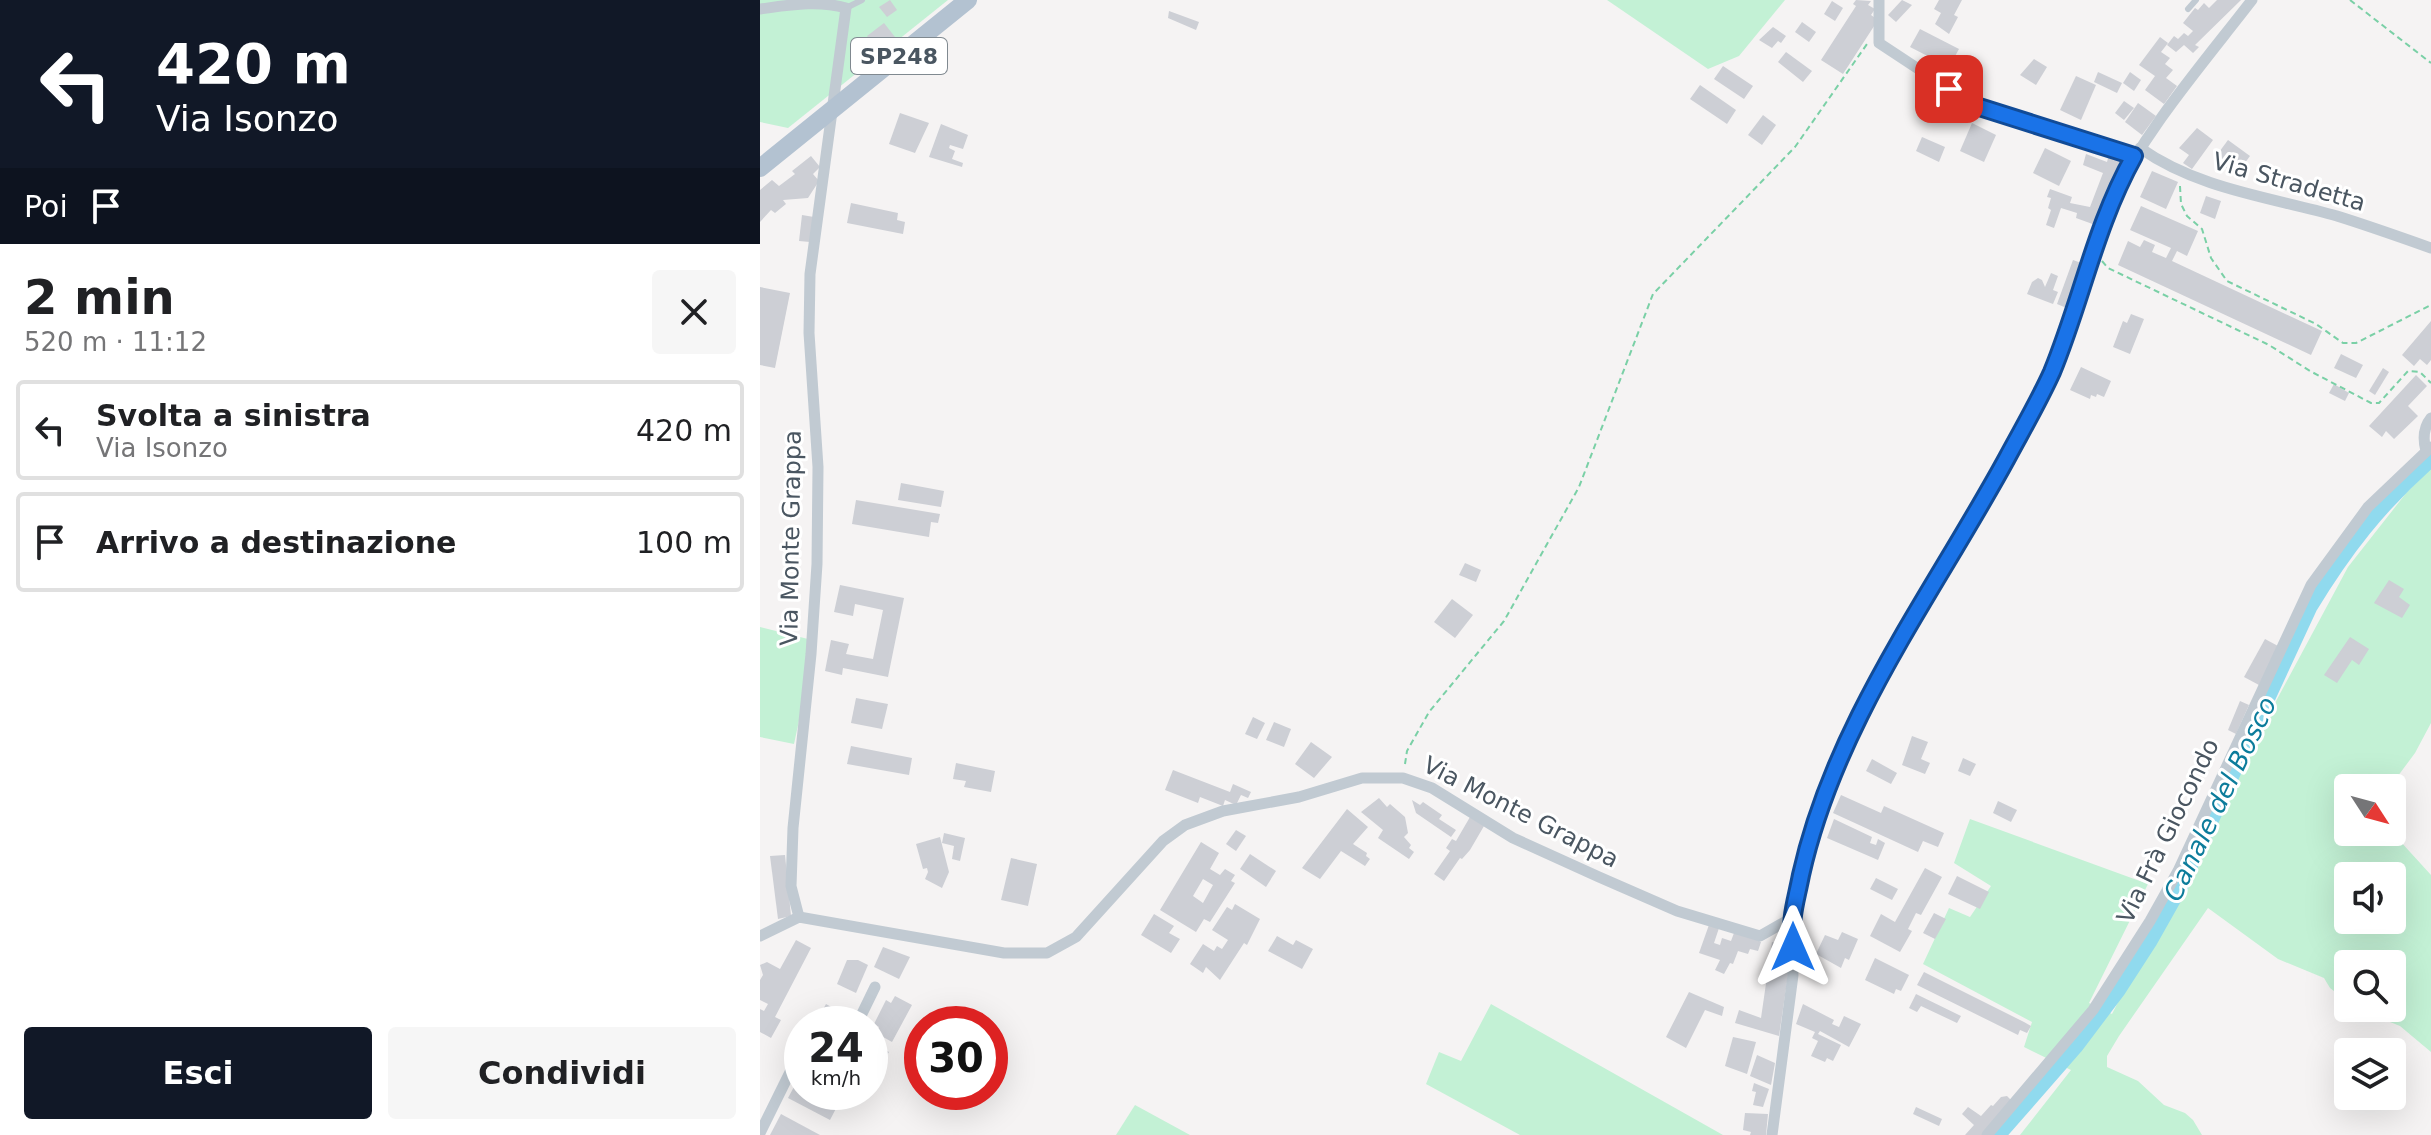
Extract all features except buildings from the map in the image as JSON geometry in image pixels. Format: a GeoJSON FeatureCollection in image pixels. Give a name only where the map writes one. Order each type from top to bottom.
{"type":"FeatureCollection","features":[{"type":"Feature","properties":{"kind":"main road","name":"SP248"},"geometry":{"type":"LineString","coordinates":[[760,168],[968,0]]}},
{"type":"Feature","properties":{"kind":"street"},"geometry":{"type":"LineString","coordinates":[[760,9],[812,0],[831,1],[846,8]]}},
{"type":"Feature","properties":{"kind":"street"},"geometry":{"type":"LineString","coordinates":[[1772,1135],[1793,975],[1790,919],[1808,841],[1835,765],[1870,695],[1989,492],[2051,372],[2108,206],[2137,152],[2252,0]]}},
{"type":"Feature","properties":{"kind":"street"},"geometry":{"type":"LineString","coordinates":[[1877,30],[1882,1]]}},
{"type":"Feature","properties":{"kind":"street","name":"Via Monte Grappa"},"geometry":{"type":"LineString","coordinates":[[846,8],[810,274],[809,333],[818,467],[817,564],[793,828],[791,886],[799,917],[1004,953],[1047,953],[1076,937],[1163,841],[1185,825],[1223,811],[1299,797],[1362,778],[1403,778],[1432,788],[1513,838],[1677,911],[1760,936],[1790,919]]}},
{"type":"Feature","properties":{"kind":"street","name":"Via Stradetta"},"geometry":{"type":"LineString","coordinates":[[1877,30],[1879,43],[1973,105],[2137,152],[2179,172],[2339,217],[2431,248]]}},
{"type":"Feature","properties":{"kind":"street"},"geometry":{"type":"LineString","coordinates":[[2429,449],[2424,441],[2431,418]]}},
{"type":"Feature","properties":{"kind":"street","name":"Via Frà Giocondo"},"geometry":{"type":"LineString","coordinates":[[1987,1135],[2093,1010],[2125,961],[2178,871],[2311,585],[2368,507],[2429,449]]}},
{"type":"Feature","properties":{"kind":"street"},"geometry":{"type":"LineString","coordinates":[[760,936],[799,917]]}},
{"type":"Feature","properties":{"kind":"street"},"geometry":{"type":"LineString","coordinates":[[866,1006],[875,987]]}},
{"type":"Feature","properties":{"kind":"street"},"geometry":{"type":"LineString","coordinates":[[760,1133],[784,1084]]}},
{"type":"Feature","properties":{"kind":"lane"},"geometry":{"type":"LineString","coordinates":[[846,8],[862,0]]}},
{"type":"Feature","properties":{"kind":"lane"},"geometry":{"type":"LineString","coordinates":[[2188,9],[2196,0]]}},
{"type":"Feature","properties":{"kind":"path"},"geometry":{"type":"LineString","coordinates":[[2350,0],[2431,63]]}},
{"type":"Feature","properties":{"kind":"path"},"geometry":{"type":"LineString","coordinates":[[1403,778],[1407,751],[1429,712],[1504,621],[1579,487],[1653,294],[1795,147],[1877,30]]}},
{"type":"Feature","properties":{"kind":"path"},"geometry":{"type":"LineString","coordinates":[[2179,172],[2181,204],[2187,216],[2202,229],[2211,258],[2227,281],[2316,324],[2343,343],[2356,343],[2431,305]]}},
{"type":"Feature","properties":{"kind":"path"},"geometry":{"type":"LineString","coordinates":[[2093,252],[2108,268],[2269,345],[2371,403],[2379,403],[2408,371],[2420,372],[2431,383]]}},
{"type":"Feature","properties":{"kind":"green space"},"geometry":{"type":"Polygon","coordinates":[[[760,0],[948,0],[788,128],[760,122],[760,0]]]}},
{"type":"Feature","properties":{"kind":"green space"},"geometry":{"type":"Polygon","coordinates":[[[1607,0],[1785,0],[1739,56],[1708,69],[1607,0]]]}},
{"type":"Feature","properties":{"kind":"green space"},"geometry":{"type":"Polygon","coordinates":[[[2431,468],[2431,723],[2399,774],[2334,774],[2334,846],[2405,846],[2431,875],[2431,1052],[2400,1026],[2390,1022],[2406,1022],[2406,950],[2334,950],[2334,991],[2324,978],[2278,959],[2208,908],[2107,1056],[2107,1067],[2138,1081],[2164,1105],[2185,1113],[2202,1135],[2020,1135],[2071,1070],[2024,1047],[2032,1022],[1923,964],[1949,908],[1970,917],[1991,886],[1954,863],[1970,819],[2148,884],[2089,1003],[2112,1014],[2145,949],[2204,851],[2240,768],[2348,567],[2407,492],[2431,468]]]}},
{"type":"Feature","properties":{"kind":"green space"},"geometry":{"type":"Polygon","coordinates":[[[760,627],[816,641],[794,744],[760,737],[760,627]]]}},
{"type":"Feature","properties":{"kind":"green space"},"geometry":{"type":"Polygon","coordinates":[[[1491,1004],[1723,1135],[1520,1135],[1426,1084],[1439,1052],[1461,1061],[1491,1004]]]}},
{"type":"Feature","properties":{"kind":"green space"},"geometry":{"type":"Polygon","coordinates":[[[1135,1105],[1190,1135],[1116,1135],[1135,1105]]]}},
{"type":"Feature","properties":{"kind":"waterway","name":"Canale del Bosco"},"geometry":{"type":"LineString","coordinates":[[1999,1135],[2076,1047],[2150,942],[2181,887],[2310,608],[2364,529],[2431,460]]}},
{"type":"Feature","properties":{"kind":"route"},"geometry":{"type":"LineString","coordinates":[[1793,947],[1790,919],[1808,841],[1835,765],[1870,695],[1989,492],[2051,372],[2108,206],[2134,156],[1973,105],[1949,89]]}}]}
